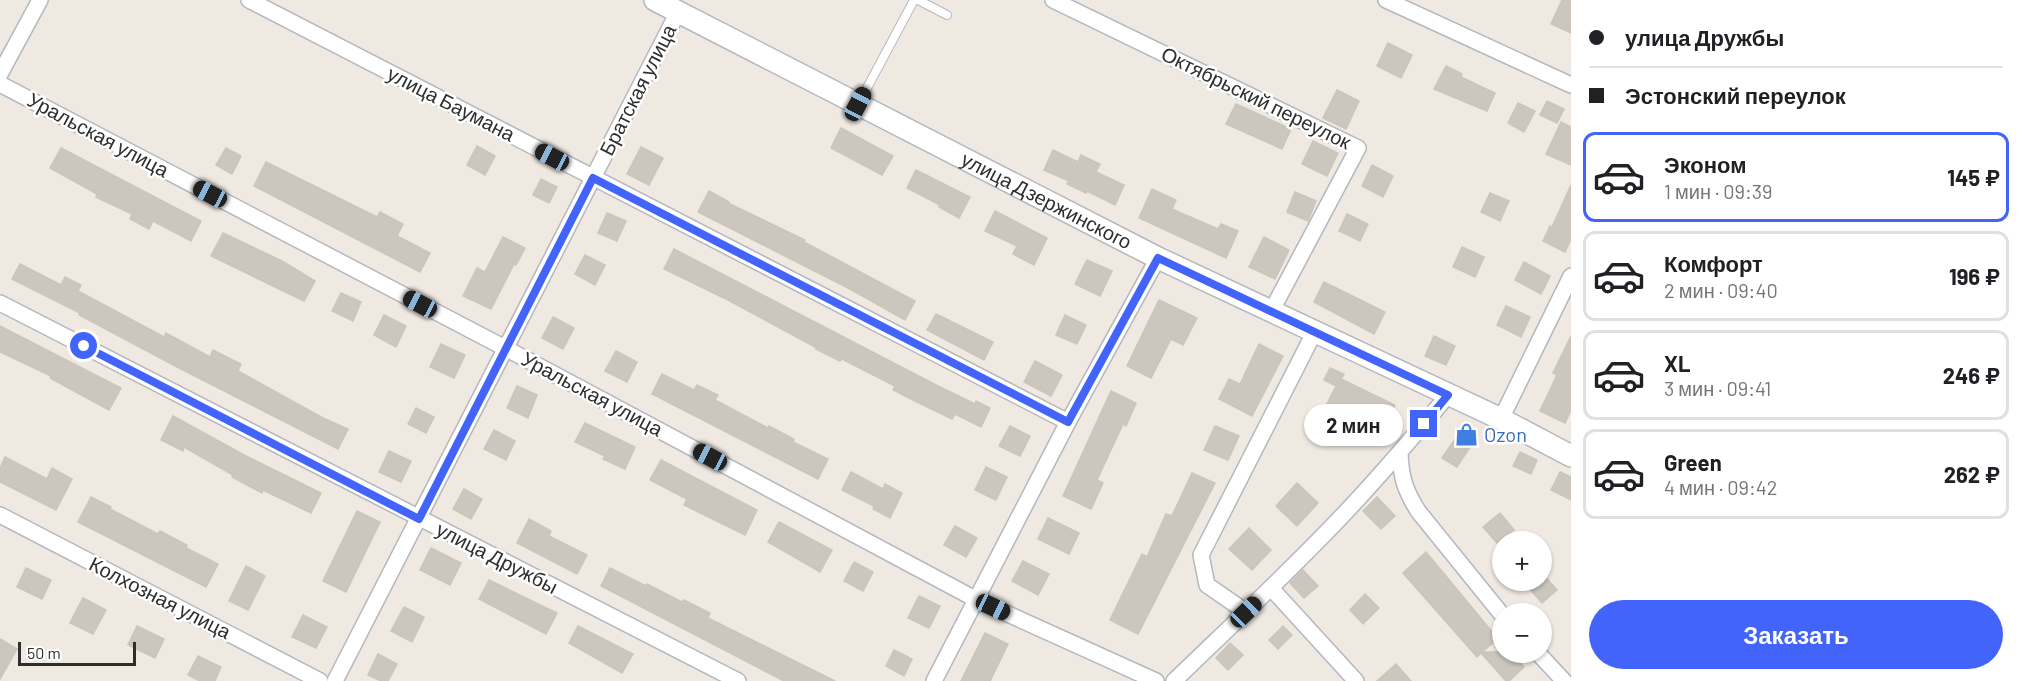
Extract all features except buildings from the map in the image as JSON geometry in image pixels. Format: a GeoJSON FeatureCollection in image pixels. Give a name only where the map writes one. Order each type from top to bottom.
{"type":"FeatureCollection","features":[{"type":"Feature","properties":{"kind":"street"},"geometry":{"type":"LineString","coordinates":[[0,74],[40,0]]}},
{"type":"Feature","properties":{"kind":"street","name":"улица Баумана"},"geometry":{"type":"LineString","coordinates":[[249,0],[1068,422]]}},
{"type":"Feature","properties":{"kind":"street","name":"улица Дзержинского"},"geometry":{"type":"LineString","coordinates":[[655,0],[1158,258],[1501,419],[1571,456]]}},
{"type":"Feature","properties":{"kind":"street","name":"Октябрьский переулок"},"geometry":{"type":"LineString","coordinates":[[1053,0],[1358,148],[1272,310]]}},
{"type":"Feature","properties":{"kind":"street"},"geometry":{"type":"LineString","coordinates":[[1386,0],[1571,85]]}},
{"type":"Feature","properties":{"kind":"street","name":"Братская улица"},"geometry":{"type":"LineString","coordinates":[[334,681],[678,12]]}},
{"type":"Feature","properties":{"kind":"street","name":"Уральская улица"},"geometry":{"type":"LineString","coordinates":[[0,84],[504,348],[977,600],[1156,681]]}},
{"type":"Feature","properties":{"kind":"street"},"geometry":{"type":"LineString","coordinates":[[934,681],[1068,422],[1158,258]]}},
{"type":"Feature","properties":{"kind":"street"},"geometry":{"type":"LineString","coordinates":[[1501,419],[1571,278]]}},
{"type":"Feature","properties":{"kind":"street","name":"улица Дружбы"},"geometry":{"type":"LineString","coordinates":[[0,303],[738,681]]}},
{"type":"Feature","properties":{"kind":"street"},"geometry":{"type":"LineString","coordinates":[[1246,612],[1207,585],[1201,555],[1315,331]]}},
{"type":"Feature","properties":{"kind":"street"},"geometry":{"type":"LineString","coordinates":[[1174,681],[1343,515],[1400,453],[1448,395]]}},
{"type":"Feature","properties":{"kind":"street"},"geometry":{"type":"LineString","coordinates":[[1400,453],[1401,475],[1407,494],[1418,511],[1492,603]]}},
{"type":"Feature","properties":{"kind":"street","name":"Колхозная улица"},"geometry":{"type":"LineString","coordinates":[[0,515],[320,681]]}},
{"type":"Feature","properties":{"kind":"street"},"geometry":{"type":"LineString","coordinates":[[1271,588],[1356,681]]}},
{"type":"Feature","properties":{"kind":"street"},"geometry":{"type":"LineString","coordinates":[[1547,663],[1564,681]]}},
{"type":"Feature","properties":{"kind":"lane"},"geometry":{"type":"LineString","coordinates":[[858,104],[916,0],[947,15]]}},
{"type":"Feature","properties":{"kind":"place","name":"Ozon"},"geometry":{"type":"Point","coordinates":[1466,435]}},
{"type":"Feature","properties":{"kind":"route"},"geometry":{"type":"LineString","coordinates":[[84,346],[419,519],[504,348],[593,178],[1068,422],[1158,258],[1448,395],[1424,424]]}}]}
